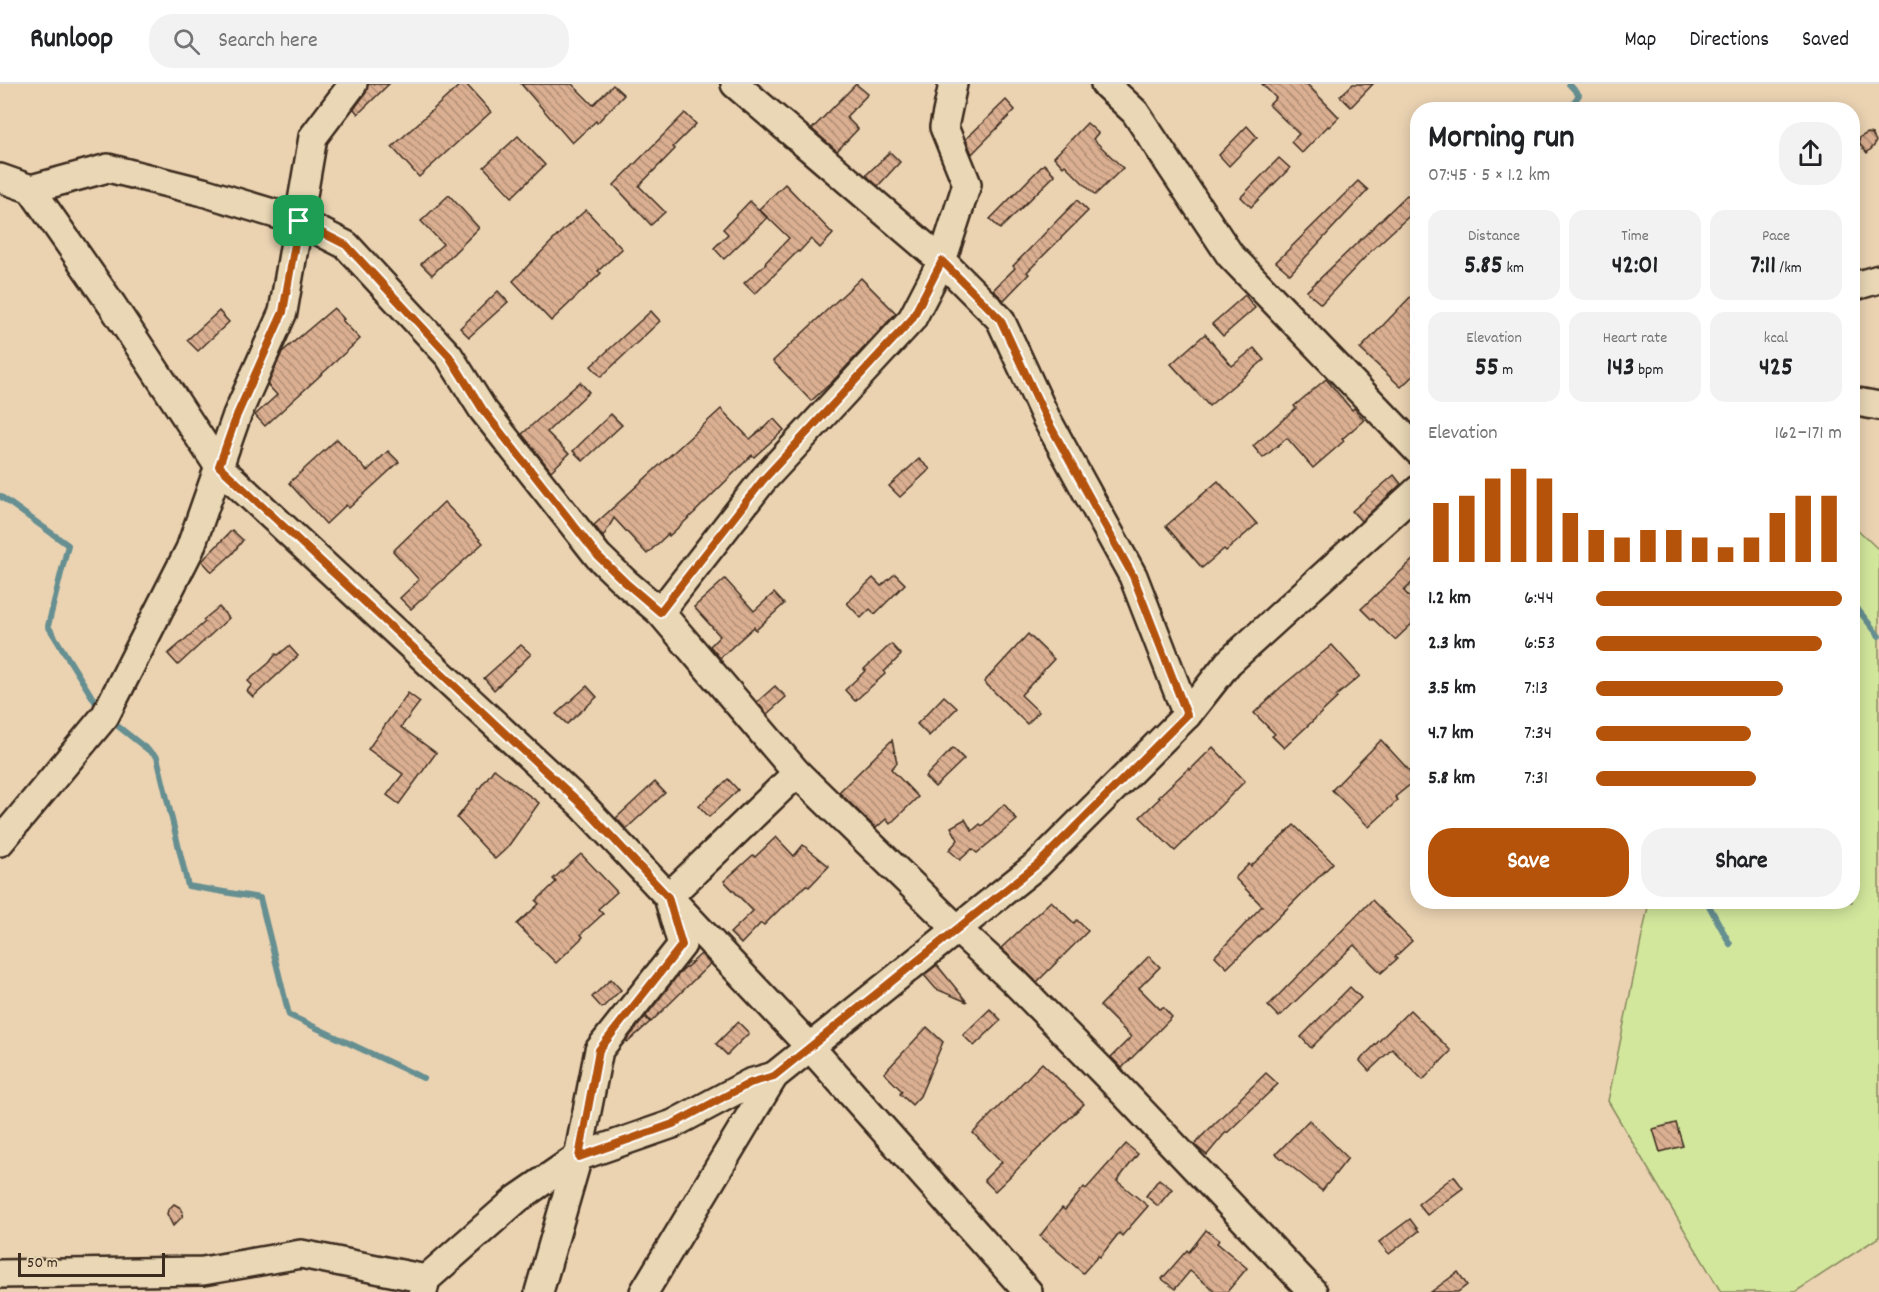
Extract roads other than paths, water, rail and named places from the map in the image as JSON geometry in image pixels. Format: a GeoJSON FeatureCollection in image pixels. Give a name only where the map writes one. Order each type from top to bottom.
{"type":"FeatureCollection","features":[{"type":"Feature","properties":{"kind":"street"},"geometry":{"type":"LineString","coordinates":[[0,842],[105,716],[190,549],[237,415],[283,312],[313,137],[353,84]]}},
{"type":"Feature","properties":{"kind":"street"},"geometry":{"type":"LineString","coordinates":[[735,84],[942,261],[1000,319],[1046,418],[1133,576],[1187,715]]}},
{"type":"Feature","properties":{"kind":"street"},"geometry":{"type":"LineString","coordinates":[[660,612],[763,480],[912,319],[942,261],[967,184],[945,127],[953,84]]}},
{"type":"Feature","properties":{"kind":"street"},"geometry":{"type":"LineString","coordinates":[[1105,84],[1135,112],[1230,255],[1410,443]]}},
{"type":"Feature","properties":{"kind":"street"},"geometry":{"type":"LineString","coordinates":[[30,189],[108,168],[203,192],[299,221],[346,245],[449,356],[483,410],[598,556],[660,612],[797,773],[1038,1005],[1313,1292]]}},
{"type":"Feature","properties":{"kind":"street"},"geometry":{"type":"LineString","coordinates":[[0,178],[30,189],[112,305],[219,466],[583,806],[810,1047],[1028,1292]]}},
{"type":"Feature","properties":{"kind":"street"},"geometry":{"type":"LineString","coordinates":[[1860,285],[1879,279]]}},
{"type":"Feature","properties":{"kind":"street"},"geometry":{"type":"LineString","coordinates":[[1860,402],[1879,406]]}},
{"type":"Feature","properties":{"kind":"street"},"geometry":{"type":"LineString","coordinates":[[644,1292],[774,1076],[1038,864],[1187,715],[1228,663],[1410,497]]}},
{"type":"Feature","properties":{"kind":"street"},"geometry":{"type":"LineString","coordinates":[[668,897],[797,773]]}},
{"type":"Feature","properties":{"kind":"street"},"geometry":{"type":"LineString","coordinates":[[539,1292],[579,1157],[599,1050],[682,945],[668,897]]}},
{"type":"Feature","properties":{"kind":"street"},"geometry":{"type":"LineString","coordinates":[[0,1274],[203,1271],[301,1254],[424,1286],[517,1199],[579,1157],[673,1124],[750,1083],[774,1076]]}},
{"type":"Feature","properties":{"kind":"waterway"},"geometry":{"type":"LineString","coordinates":[[1569,84],[1579,95],[1574,102]]}},
{"type":"Feature","properties":{"kind":"waterway"},"geometry":{"type":"LineString","coordinates":[[0,496],[68,545],[48,626],[99,708]]}},
{"type":"Feature","properties":{"kind":"waterway"},"geometry":{"type":"LineString","coordinates":[[1860,612],[1879,636]]}},
{"type":"Feature","properties":{"kind":"waterway"},"geometry":{"type":"LineString","coordinates":[[110,720],[157,757],[188,886],[260,898],[289,1015],[423,1078]]}},
{"type":"Feature","properties":{"kind":"waterway"},"geometry":{"type":"LineString","coordinates":[[1711,909],[1730,944]]}}]}
